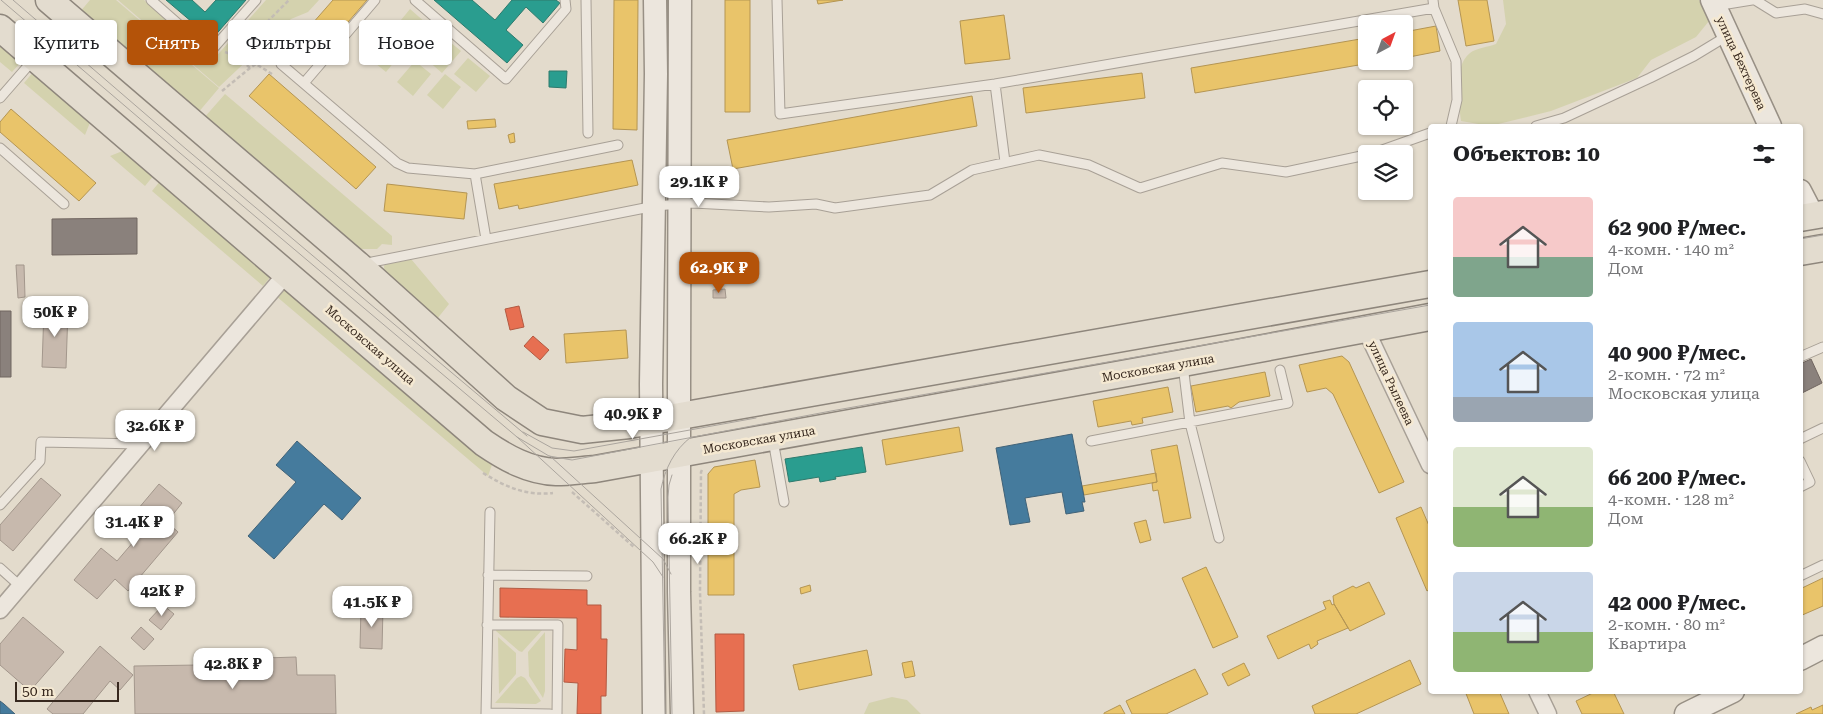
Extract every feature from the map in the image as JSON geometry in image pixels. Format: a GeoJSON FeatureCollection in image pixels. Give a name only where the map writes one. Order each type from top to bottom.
{"type":"FeatureCollection","features":[{"type":"Feature","properties":{"kind":"main road"},"geometry":{"type":"LineString","coordinates":[[49,0],[357,264],[506,398],[542,422],[582,430],[616,427],[1428,284]]}},
{"type":"Feature","properties":{"kind":"main road"},"geometry":{"type":"LineString","coordinates":[[654,714],[652,421],[656,0]]}},
{"type":"Feature","properties":{"kind":"main road"},"geometry":{"type":"LineString","coordinates":[[680,0],[679,454],[682,714]]}},
{"type":"Feature","properties":{"kind":"main road","name":"улица Бехтерева"},"geometry":{"type":"LineString","coordinates":[[1713,3],[1769,124]]}},
{"type":"Feature","properties":{"kind":"main road","name":"Московская улица"},"geometry":{"type":"LineString","coordinates":[[0,28],[15,42]]}},
{"type":"Feature","properties":{"kind":"main road","name":"Московская улица"},"geometry":{"type":"LineString","coordinates":[[41,65],[484,443],[505,457],[528,467],[555,472],[595,469],[652,459],[1428,317]]}},
{"type":"Feature","properties":{"kind":"main road"},"geometry":{"type":"LineString","coordinates":[[1803,197],[1815,221]]}},
{"type":"Feature","properties":{"kind":"main road"},"geometry":{"type":"LineString","coordinates":[[1803,251],[1823,248]]}},
{"type":"Feature","properties":{"kind":"main road"},"geometry":{"type":"LineString","coordinates":[[1803,657],[1823,647]]}},
{"type":"Feature","properties":{"kind":"main road"},"geometry":{"type":"LineString","coordinates":[[1686,714],[1726,694]]}},
{"type":"Feature","properties":{"kind":"street"},"geometry":{"type":"LineString","coordinates":[[0,610],[286,274]]}},
{"type":"Feature","properties":{"kind":"street","name":"улица Рылеева"},"geometry":{"type":"LineString","coordinates":[[1364,328],[1428,461]]}},
{"type":"Feature","properties":{"kind":"street"},"geometry":{"type":"LineString","coordinates":[[1538,694],[1548,714]]}},
{"type":"Feature","properties":{"kind":"lane"},"geometry":{"type":"LineString","coordinates":[[151,0],[174,20]]}},
{"type":"Feature","properties":{"kind":"lane"},"geometry":{"type":"LineString","coordinates":[[218,44],[256,0]]}},
{"type":"Feature","properties":{"kind":"lane"},"geometry":{"type":"LineString","coordinates":[[304,83],[376,0]]}},
{"type":"Feature","properties":{"kind":"lane"},"geometry":{"type":"LineString","coordinates":[[415,0],[506,79],[566,9],[565,0]]}},
{"type":"Feature","properties":{"kind":"lane"},"geometry":{"type":"LineString","coordinates":[[586,0],[588,132]]}},
{"type":"Feature","properties":{"kind":"lane"},"geometry":{"type":"LineString","coordinates":[[777,0],[780,114],[995,84],[1434,4],[1456,61],[1457,100],[1451,124]]}},
{"type":"Feature","properties":{"kind":"lane"},"geometry":{"type":"LineString","coordinates":[[1713,3],[1754,0],[1776,13],[1805,9],[1823,14]]}},
{"type":"Feature","properties":{"kind":"lane"},"geometry":{"type":"LineString","coordinates":[[1543,124],[1564,118],[1650,78],[1728,36]]}},
{"type":"Feature","properties":{"kind":"lane"},"geometry":{"type":"LineString","coordinates":[[0,98],[29,65]]}},
{"type":"Feature","properties":{"kind":"lane"},"geometry":{"type":"LineString","coordinates":[[282,65],[397,162],[408,168],[475,174],[618,145]]}},
{"type":"Feature","properties":{"kind":"lane"},"geometry":{"type":"LineString","coordinates":[[995,84],[1005,162]]}},
{"type":"Feature","properties":{"kind":"lane"},"geometry":{"type":"LineString","coordinates":[[1396,145],[1428,134]]}},
{"type":"Feature","properties":{"kind":"lane"},"geometry":{"type":"LineString","coordinates":[[0,148],[64,204]]}},
{"type":"Feature","properties":{"kind":"lane"},"geometry":{"type":"LineString","coordinates":[[357,264],[408,256],[655,206],[680,203],[768,207],[816,204],[835,208],[930,195],[972,170],[1039,155],[1088,165],[1140,188],[1222,163],[1286,172],[1358,157]]}},
{"type":"Feature","properties":{"kind":"lane"},"geometry":{"type":"LineString","coordinates":[[475,174],[486,239]]}},
{"type":"Feature","properties":{"kind":"lane"},"geometry":{"type":"LineString","coordinates":[[1803,356],[1823,348]]}},
{"type":"Feature","properties":{"kind":"lane"},"geometry":{"type":"LineString","coordinates":[[1183,363],[1190,423],[1219,538]]}},
{"type":"Feature","properties":{"kind":"lane"},"geometry":{"type":"LineString","coordinates":[[1091,441],[1288,404],[1280,370]]}},
{"type":"Feature","properties":{"kind":"lane"},"geometry":{"type":"LineString","coordinates":[[1803,438],[1823,428]]}},
{"type":"Feature","properties":{"kind":"lane"},"geometry":{"type":"LineString","coordinates":[[772,437],[784,502]]}},
{"type":"Feature","properties":{"kind":"lane"},"geometry":{"type":"LineString","coordinates":[[0,505],[40,461],[41,442],[141,444]]}},
{"type":"Feature","properties":{"kind":"lane"},"geometry":{"type":"LineString","coordinates":[[1803,467],[1810,482],[1803,486]]}},
{"type":"Feature","properties":{"kind":"lane"},"geometry":{"type":"LineString","coordinates":[[490,512],[486,714],[550,714]]}},
{"type":"Feature","properties":{"kind":"lane"},"geometry":{"type":"LineString","coordinates":[[1803,575],[1823,565]]}},
{"type":"Feature","properties":{"kind":"lane"},"geometry":{"type":"LineString","coordinates":[[0,568],[20,586]]}},
{"type":"Feature","properties":{"kind":"lane"},"geometry":{"type":"LineString","coordinates":[[488,575],[587,576]]}},
{"type":"Feature","properties":{"kind":"lane"},"geometry":{"type":"LineString","coordinates":[[487,625],[558,625],[558,714]]}},
{"type":"Feature","properties":{"kind":"path"},"geometry":{"type":"LineString","coordinates":[[269,20],[289,0]]}},
{"type":"Feature","properties":{"kind":"path"},"geometry":{"type":"LineString","coordinates":[[222,92],[256,64],[272,74]]}},
{"type":"Feature","properties":{"kind":"path"},"geometry":{"type":"LineString","coordinates":[[247,65],[250,68]]}},
{"type":"Feature","properties":{"kind":"path"},"geometry":{"type":"LineString","coordinates":[[704,468],[701,472],[700,490],[700,592],[704,714]]}},
{"type":"Feature","properties":{"kind":"path"},"geometry":{"type":"LineString","coordinates":[[571,491],[637,549]]}},
{"type":"Feature","properties":{"kind":"shaded area"},"geometry":{"type":"Polygon","coordinates":[[[90,0],[116,0],[139,20],[127,20],[127,54],[117,46],[117,20],[87,20],[79,13],[90,0]]]}},
{"type":"Feature","properties":{"kind":"shaded area"},"geometry":{"type":"Polygon","coordinates":[[[118,0],[144,0],[167,20],[141,20],[118,0]]]}},
{"type":"Feature","properties":{"kind":"shaded area"},"geometry":{"type":"Polygon","coordinates":[[[266,0],[319,0],[308,12],[291,19],[248,20],[266,0]]]}},
{"type":"Feature","properties":{"kind":"shaded area"},"geometry":{"type":"Polygon","coordinates":[[[1503,0],[1699,0],[1706,10],[1709,21],[1696,37],[1651,60],[1637,78],[1551,111],[1498,124],[1478,124],[1461,121],[1458,85],[1461,67],[1465,59],[1473,51],[1496,44],[1506,24],[1503,0]]]}},
{"type":"Feature","properties":{"kind":"shaded area"},"geometry":{"type":"Polygon","coordinates":[[[410,9],[423,20],[401,20],[410,9]]]}},
{"type":"Feature","properties":{"kind":"shaded area"},"geometry":{"type":"Polygon","coordinates":[[[0,43],[15,55],[15,65],[18,65],[12,72],[0,62],[0,43]]]}},
{"type":"Feature","properties":{"kind":"shaded area"},"geometry":{"type":"Polygon","coordinates":[[[228,43],[228,65],[242,65],[219,87],[193,65],[218,65],[218,54],[228,43]]]}},
{"type":"Feature","properties":{"kind":"shaded area"},"geometry":{"type":"Polygon","coordinates":[[[452,44],[461,51],[452,61],[452,44]]]}},
{"type":"Feature","properties":{"kind":"shaded area"},"geometry":{"type":"Polygon","coordinates":[[[468,58],[490,76],[476,92],[454,74],[468,58]]]}},
{"type":"Feature","properties":{"kind":"shaded area"},"geometry":{"type":"Polygon","coordinates":[[[140,65],[192,65],[219,88],[197,114],[140,65]]]}},
{"type":"Feature","properties":{"kind":"shaded area"},"geometry":{"type":"Polygon","coordinates":[[[377,65],[392,65],[386,72],[377,65]]]}},
{"type":"Feature","properties":{"kind":"shaded area"},"geometry":{"type":"Polygon","coordinates":[[[412,65],[420,65],[431,74],[413,96],[397,82],[412,65]]]}},
{"type":"Feature","properties":{"kind":"shaded area"},"geometry":{"type":"Polygon","coordinates":[[[433,65],[449,65],[442,73],[433,65]]]}},
{"type":"Feature","properties":{"kind":"shaded area"},"geometry":{"type":"Polygon","coordinates":[[[34,71],[91,120],[85,135],[24,83],[34,71]]]}},
{"type":"Feature","properties":{"kind":"shaded area"},"geometry":{"type":"Polygon","coordinates":[[[445,74],[461,87],[443,109],[427,95],[445,74]]]}},
{"type":"Feature","properties":{"kind":"shaded area"},"geometry":{"type":"Polygon","coordinates":[[[225,94],[392,236],[392,245],[382,244],[377,249],[355,249],[203,119],[225,94]]]}},
{"type":"Feature","properties":{"kind":"shaded area"},"geometry":{"type":"Polygon","coordinates":[[[125,150],[154,175],[145,186],[110,156],[125,150]]]}},
{"type":"Feature","properties":{"kind":"shaded area"},"geometry":{"type":"Polygon","coordinates":[[[161,180],[272,275],[263,286],[152,191],[161,180]]]}},
{"type":"Feature","properties":{"kind":"shaded area"},"geometry":{"type":"Polygon","coordinates":[[[411,259],[449,304],[437,319],[385,274],[385,262],[411,259]]]}},
{"type":"Feature","properties":{"kind":"shaded area"},"geometry":{"type":"Polygon","coordinates":[[[285,286],[493,462],[488,476],[276,296],[285,286]]]}},
{"type":"Feature","properties":{"kind":"shaded area"},"geometry":{"type":"Polygon","coordinates":[[[497,628],[543,629],[522,652],[496,631],[497,628]]]}},
{"type":"Feature","properties":{"kind":"shaded area"},"geometry":{"type":"Polygon","coordinates":[[[545,632],[545,691],[543,698],[529,676],[528,652],[545,632]]]}},
{"type":"Feature","properties":{"kind":"shaded area"},"geometry":{"type":"Polygon","coordinates":[[[498,637],[516,653],[516,674],[499,694],[498,637]]]}},
{"type":"Feature","properties":{"kind":"shaded area"},"geometry":{"type":"Polygon","coordinates":[[[521,676],[525,678],[541,701],[536,704],[495,703],[517,678],[521,676]]]}},
{"type":"Feature","properties":{"kind":"shaded area"},"geometry":{"type":"Polygon","coordinates":[[[892,697],[907,700],[921,714],[864,714],[869,703],[892,697]]]}},
{"type":"Feature","properties":{"kind":"building: Жильё"},"geometry":{"type":"Polygon","coordinates":[[[333,0],[367,0],[349,21],[316,20],[333,0]]]}},
{"type":"Feature","properties":{"kind":"building: Жильё"},"geometry":{"type":"Polygon","coordinates":[[[614,0],[638,0],[637,130],[613,129],[614,0]]]}},
{"type":"Feature","properties":{"kind":"building: Жильё"},"geometry":{"type":"Polygon","coordinates":[[[725,0],[750,0],[750,112],[725,112],[725,0]]]}},
{"type":"Feature","properties":{"kind":"building: Жильё"},"geometry":{"type":"Polygon","coordinates":[[[817,0],[843,0],[818,4],[817,0]]]}},
{"type":"Feature","properties":{"kind":"building: Жильё"},"geometry":{"type":"Polygon","coordinates":[[[1458,0],[1487,0],[1494,41],[1466,46],[1458,0]]]}},
{"type":"Feature","properties":{"kind":"building: Жильё"},"geometry":{"type":"Polygon","coordinates":[[[1004,15],[1010,59],[965,64],[960,21],[1004,15]]]}},
{"type":"Feature","properties":{"kind":"building: Жильё"},"geometry":{"type":"Polygon","coordinates":[[[1436,26],[1440,51],[1413,56],[1413,30],[1436,26]]]}},
{"type":"Feature","properties":{"kind":"building: Жильё"},"geometry":{"type":"Polygon","coordinates":[[[1358,39],[1358,65],[1195,93],[1191,68],[1358,39]]]}},
{"type":"Feature","properties":{"kind":"building: Жильё"},"geometry":{"type":"Polygon","coordinates":[[[1142,73],[1145,98],[1026,113],[1023,88],[1142,73]]]}},
{"type":"Feature","properties":{"kind":"building: Жильё"},"geometry":{"type":"Polygon","coordinates":[[[269,74],[376,167],[356,189],[249,96],[269,74]]]}},
{"type":"Feature","properties":{"kind":"building: Жильё"},"geometry":{"type":"Polygon","coordinates":[[[972,96],[977,126],[733,169],[727,140],[972,96]]]}},
{"type":"Feature","properties":{"kind":"building: Жильё"},"geometry":{"type":"Polygon","coordinates":[[[11,109],[96,183],[79,201],[0,132],[0,122],[11,109]]]}},
{"type":"Feature","properties":{"kind":"building: Жильё"},"geometry":{"type":"Polygon","coordinates":[[[495,119],[496,127],[468,129],[467,121],[495,119]]]}},
{"type":"Feature","properties":{"kind":"building: Жильё"},"geometry":{"type":"Polygon","coordinates":[[[514,133],[515,142],[510,143],[508,135],[514,133]]]}},
{"type":"Feature","properties":{"kind":"building: Жильё"},"geometry":{"type":"Polygon","coordinates":[[[632,160],[638,185],[519,209],[518,205],[499,209],[494,184],[632,160]]]}},
{"type":"Feature","properties":{"kind":"building: Жильё"},"geometry":{"type":"Polygon","coordinates":[[[387,184],[467,193],[464,219],[384,211],[387,184]]]}},
{"type":"Feature","properties":{"kind":"building: Жильё"},"geometry":{"type":"Polygon","coordinates":[[[626,330],[628,358],[566,363],[564,334],[626,330]]]}},
{"type":"Feature","properties":{"kind":"building: Жильё"},"geometry":{"type":"Polygon","coordinates":[[[1342,356],[1349,362],[1404,482],[1379,493],[1333,394],[1326,388],[1307,392],[1299,365],[1342,356]]]}},
{"type":"Feature","properties":{"kind":"building: Жильё"},"geometry":{"type":"Polygon","coordinates":[[[1265,372],[1270,396],[1239,402],[1231,408],[1228,406],[1196,412],[1191,386],[1265,372]]]}},
{"type":"Feature","properties":{"kind":"building: Жильё"},"geometry":{"type":"Polygon","coordinates":[[[1168,387],[1173,412],[1142,418],[1143,423],[1132,425],[1131,421],[1098,427],[1093,401],[1168,387]]]}},
{"type":"Feature","properties":{"kind":"building: Жильё"},"geometry":{"type":"Polygon","coordinates":[[[959,427],[963,451],[886,465],[882,440],[959,427]]]}},
{"type":"Feature","properties":{"kind":"building: Жильё"},"geometry":{"type":"Polygon","coordinates":[[[1177,445],[1191,518],[1164,523],[1158,490],[1153,491],[1152,483],[1157,482],[1151,450],[1177,445]]]}},
{"type":"Feature","properties":{"kind":"building: Жильё"},"geometry":{"type":"Polygon","coordinates":[[[755,460],[760,487],[741,490],[734,494],[734,595],[708,595],[708,474],[714,467],[755,460]]]}},
{"type":"Feature","properties":{"kind":"building: Жильё"},"geometry":{"type":"Polygon","coordinates":[[[1156,473],[1157,482],[1084,495],[1082,486],[1156,473]]]}},
{"type":"Feature","properties":{"kind":"building: Жильё"},"geometry":{"type":"Polygon","coordinates":[[[1421,507],[1428,523],[1427,591],[1396,518],[1421,507]]]}},
{"type":"Feature","properties":{"kind":"building: Жильё"},"geometry":{"type":"Polygon","coordinates":[[[1146,520],[1151,540],[1140,543],[1134,523],[1146,520]]]}},
{"type":"Feature","properties":{"kind":"building: Жильё"},"geometry":{"type":"Polygon","coordinates":[[[1206,567],[1238,637],[1213,648],[1182,578],[1206,567]]]}},
{"type":"Feature","properties":{"kind":"building: Жильё"},"geometry":{"type":"Polygon","coordinates":[[[1823,578],[1823,606],[1803,615],[1803,588],[1823,578]]]}},
{"type":"Feature","properties":{"kind":"building: Жильё"},"geometry":{"type":"Polygon","coordinates":[[[1369,582],[1385,614],[1350,631],[1334,604],[1333,596],[1353,586],[1356,588],[1369,582]]]}},
{"type":"Feature","properties":{"kind":"building: Жильё"},"geometry":{"type":"Polygon","coordinates":[[[810,585],[811,591],[801,594],[800,588],[810,585]]]}},
{"type":"Feature","properties":{"kind":"building: Жильё"},"geometry":{"type":"Polygon","coordinates":[[[1330,600],[1348,628],[1317,641],[1318,644],[1311,649],[1309,644],[1278,659],[1267,636],[1326,609],[1323,602],[1330,600]]]}},
{"type":"Feature","properties":{"kind":"building: Жильё"},"geometry":{"type":"Polygon","coordinates":[[[867,650],[872,675],[799,690],[793,665],[867,650]]]}},
{"type":"Feature","properties":{"kind":"building: Жильё"},"geometry":{"type":"Polygon","coordinates":[[[1410,660],[1421,684],[1356,714],[1315,714],[1312,706],[1410,660]]]}},
{"type":"Feature","properties":{"kind":"building: Жильё"},"geometry":{"type":"Polygon","coordinates":[[[912,661],[915,676],[905,678],[902,663],[912,661]]]}},
{"type":"Feature","properties":{"kind":"building: Жильё"},"geometry":{"type":"Polygon","coordinates":[[[1244,663],[1250,675],[1228,686],[1222,674],[1244,663]]]}},
{"type":"Feature","properties":{"kind":"building: Жильё"},"geometry":{"type":"Polygon","coordinates":[[[1195,669],[1208,694],[1166,714],[1132,714],[1126,701],[1195,669]]]}},
{"type":"Feature","properties":{"kind":"building: Жильё"},"geometry":{"type":"Polygon","coordinates":[[[1466,694],[1500,694],[1509,714],[1474,714],[1466,694]]]}},
{"type":"Feature","properties":{"kind":"building: Жильё"},"geometry":{"type":"Polygon","coordinates":[[[1591,694],[1614,694],[1624,714],[1582,714],[1576,701],[1591,694]]]}},
{"type":"Feature","properties":{"kind":"building: Жильё"},"geometry":{"type":"Polygon","coordinates":[[[1120,705],[1125,714],[1104,714],[1104,713],[1120,705]]]}},
{"type":"Feature","properties":{"kind":"building: Жильё"},"geometry":{"type":"Polygon","coordinates":[[[1823,705],[1823,714],[1796,714],[1811,707],[1812,710],[1823,705]]]}},
{"type":"Feature","properties":{"kind":"building: Торговля"},"geometry":{"type":"Polygon","coordinates":[[[519,306],[524,327],[510,330],[505,309],[519,306]]]}},
{"type":"Feature","properties":{"kind":"building: Торговля"},"geometry":{"type":"Polygon","coordinates":[[[533,336],[549,350],[540,360],[524,346],[533,336]]]}},
{"type":"Feature","properties":{"kind":"building: Торговля"},"geometry":{"type":"Polygon","coordinates":[[[500,588],[587,590],[587,605],[601,605],[601,639],[607,639],[606,696],[601,696],[601,714],[577,714],[578,683],[564,682],[565,649],[577,650],[577,618],[500,617],[500,588]]]}},
{"type":"Feature","properties":{"kind":"building: Торговля"},"geometry":{"type":"Polygon","coordinates":[[[715,634],[744,634],[744,711],[716,712],[715,634]]]}},
{"type":"Feature","properties":{"kind":"building: Школы"},"geometry":{"type":"Polygon","coordinates":[[[166,0],[192,0],[205,12],[216,0],[246,0],[218,32],[218,20],[190,20],[166,0]]]}},
{"type":"Feature","properties":{"kind":"building: Школы"},"geometry":{"type":"Polygon","coordinates":[[[434,0],[472,0],[495,20],[512,0],[556,0],[560,3],[543,23],[526,7],[506,30],[523,45],[507,63],[434,0]]]}},
{"type":"Feature","properties":{"kind":"building: Школы"},"geometry":{"type":"Polygon","coordinates":[[[549,71],[567,71],[566,88],[549,87],[549,71]]]}},
{"type":"Feature","properties":{"kind":"building: Школы"},"geometry":{"type":"Polygon","coordinates":[[[862,447],[866,472],[835,477],[836,479],[820,482],[819,477],[789,482],[785,459],[862,447]]]}},
{"type":"Feature","properties":{"kind":"building: Учреждения"},"geometry":{"type":"Polygon","coordinates":[[[1072,434],[1085,502],[1082,502],[1084,511],[1066,514],[1062,492],[1025,498],[1030,522],[1010,525],[996,448],[1072,434]]]}},
{"type":"Feature","properties":{"kind":"building: Учреждения"},"geometry":{"type":"Polygon","coordinates":[[[297,441],[361,498],[342,520],[324,504],[274,559],[248,536],[296,482],[276,465],[297,441]]]}},
{"type":"Feature","properties":{"kind":"building: Учреждения"},"geometry":{"type":"Polygon","coordinates":[[[0,701],[4,704],[15,714],[0,714],[0,701]]]}},
{"type":"Feature","properties":{"kind":"building: Промзона"},"geometry":{"type":"Polygon","coordinates":[[[137,218],[137,254],[52,255],[52,219],[137,218]]]}},
{"type":"Feature","properties":{"kind":"building: Промзона"},"geometry":{"type":"Polygon","coordinates":[[[0,311],[11,311],[11,377],[0,377],[0,311]]]}},
{"type":"Feature","properties":{"kind":"building: Промзона"},"geometry":{"type":"Polygon","coordinates":[[[1811,359],[1822,383],[1803,392],[1803,363],[1811,359]]]}},
{"type":"Feature","properties":{"kind":"building: Прочее"},"geometry":{"type":"Polygon","coordinates":[[[16,265],[24,265],[25,297],[18,298],[16,265]]]}},
{"type":"Feature","properties":{"kind":"building: Прочее"},"geometry":{"type":"Polygon","coordinates":[[[725,289],[726,298],[713,298],[713,290],[725,289]]]}},
{"type":"Feature","properties":{"kind":"building: Прочее"},"geometry":{"type":"Polygon","coordinates":[[[44,309],[68,310],[66,368],[42,367],[44,309]]]}},
{"type":"Feature","properties":{"kind":"building: Прочее"},"geometry":{"type":"Polygon","coordinates":[[[41,478],[61,495],[13,551],[0,540],[0,525],[41,478]]]}},
{"type":"Feature","properties":{"kind":"building: Прочее"},"geometry":{"type":"Polygon","coordinates":[[[159,484],[182,503],[167,522],[178,532],[128,591],[115,579],[97,599],[74,580],[101,548],[117,561],[152,520],[138,509],[159,484]]]}},
{"type":"Feature","properties":{"kind":"building: Прочее"},"geometry":{"type":"Polygon","coordinates":[[[163,605],[174,614],[161,630],[149,620],[163,605]]]}},
{"type":"Feature","properties":{"kind":"building: Прочее"},"geometry":{"type":"Polygon","coordinates":[[[361,608],[383,608],[382,649],[360,648],[361,608]]]}},
{"type":"Feature","properties":{"kind":"building: Прочее"},"geometry":{"type":"Polygon","coordinates":[[[23,617],[64,652],[30,691],[0,665],[0,644],[23,617]]]}},
{"type":"Feature","properties":{"kind":"building: Прочее"},"geometry":{"type":"Polygon","coordinates":[[[141,627],[154,639],[144,650],[131,638],[141,627]]]}},
{"type":"Feature","properties":{"kind":"building: Прочее"},"geometry":{"type":"Polygon","coordinates":[[[100,646],[133,675],[120,690],[110,681],[83,714],[53,714],[47,709],[100,646]]]}},
{"type":"Feature","properties":{"kind":"building: Прочее"},"geometry":{"type":"Polygon","coordinates":[[[296,657],[297,675],[335,675],[336,714],[135,714],[134,666],[265,664],[265,658],[296,657]]]}},
{"type":"Feature","properties":{"kind":"tram line"},"geometry":{"type":"LineString","coordinates":[[1,0],[517,437],[653,562],[663,577]]}},
{"type":"Feature","properties":{"kind":"tram line"},"geometry":{"type":"LineString","coordinates":[[13,0],[186,149],[527,436]]}},
{"type":"Feature","properties":{"kind":"tram line"},"geometry":{"type":"LineString","coordinates":[[1803,238],[1823,235]]}},
{"type":"Feature","properties":{"kind":"tram line"},"geometry":{"type":"LineString","coordinates":[[517,437],[549,456],[572,460],[831,411],[1428,305]]}},
{"type":"Feature","properties":{"kind":"tram line"},"geometry":{"type":"LineString","coordinates":[[523,432],[552,448],[574,451],[756,418]]}},
{"type":"Feature","properties":{"kind":"tram line"},"geometry":{"type":"LineString","coordinates":[[665,714],[661,489],[671,460],[691,437]]}},
{"type":"Feature","properties":{"kind":"tram line"},"geometry":{"type":"LineString","coordinates":[[550,456],[663,559],[671,574]]}},
{"type":"Feature","properties":{"kind":"tram line"},"geometry":{"type":"LineString","coordinates":[[672,475],[668,497],[672,714]]}}]}
